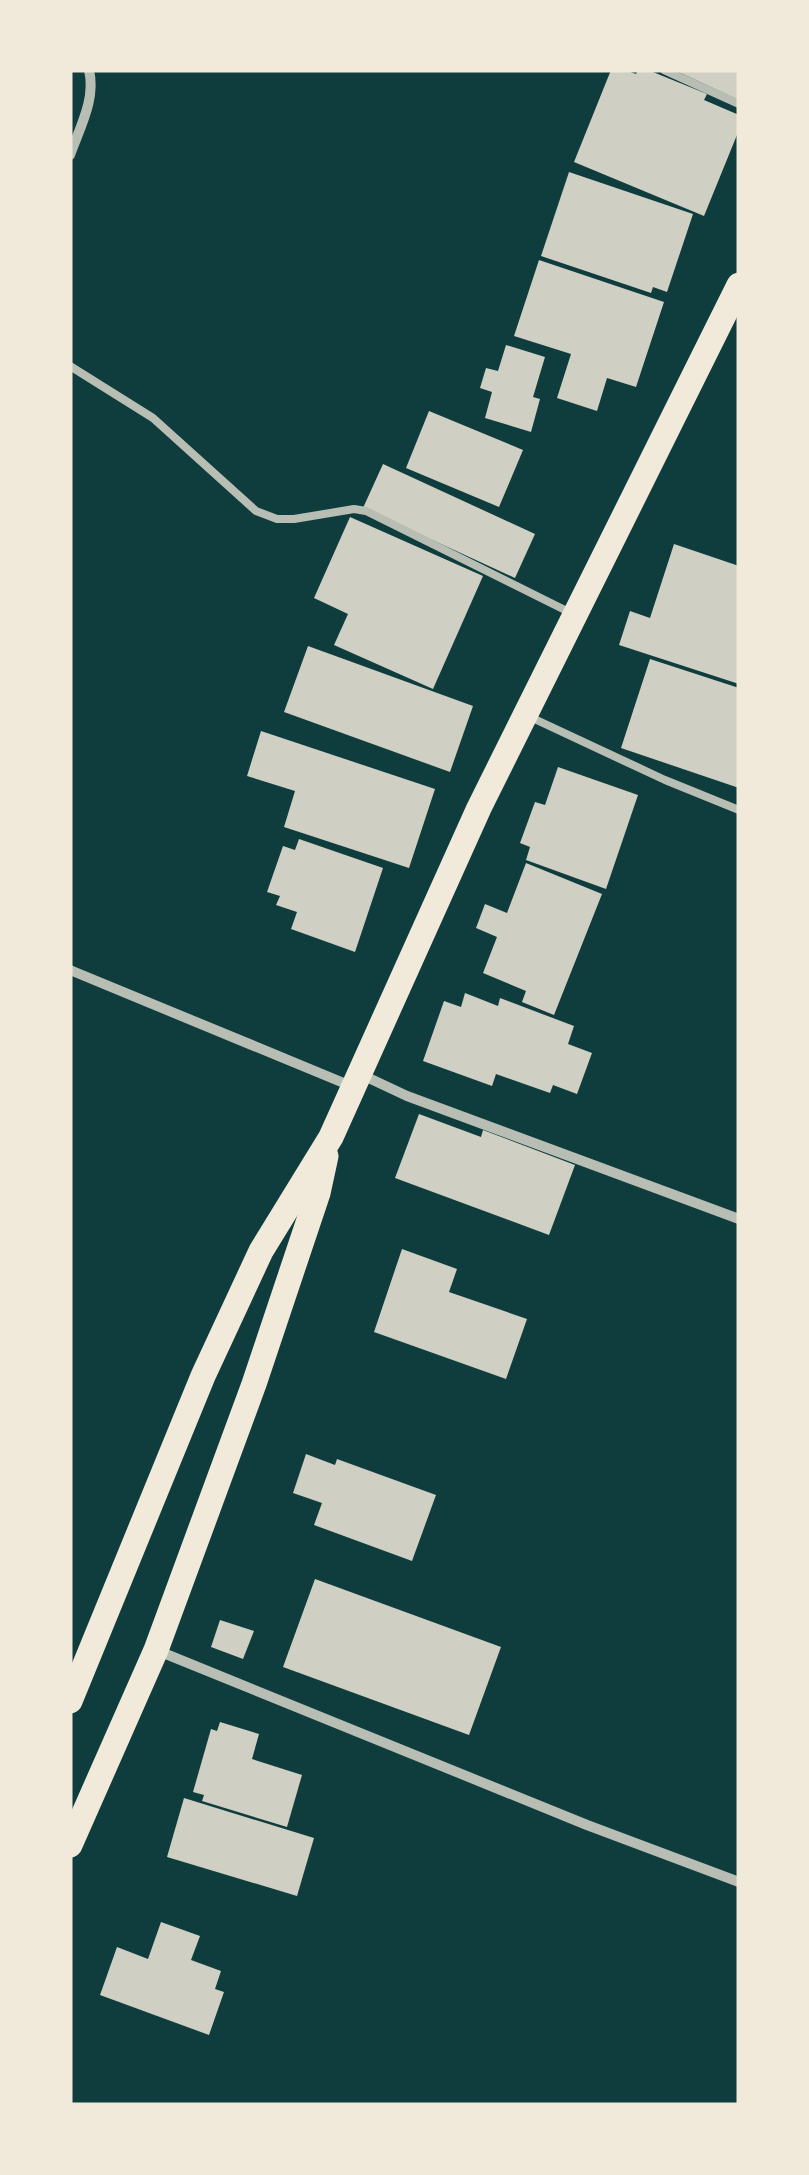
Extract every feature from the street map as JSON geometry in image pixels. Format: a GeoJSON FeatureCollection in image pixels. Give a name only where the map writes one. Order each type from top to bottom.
{"type":"FeatureCollection","features":[{"type":"Feature","properties":{"kind":"main road"},"geometry":{"type":"LineString","coordinates":[[70,1701],[202,1376],[261,1252],[330,1136],[526,715],[739,285]]}},
{"type":"Feature","properties":{"kind":"main road"},"geometry":{"type":"LineString","coordinates":[[70,1845],[156,1650],[260,1366],[318,1194],[330,1136]]}},
{"type":"Feature","properties":{"kind":"street"},"geometry":{"type":"LineString","coordinates":[[70,154],[92,90],[89,70]]}},
{"type":"Feature","properties":{"kind":"street"},"geometry":{"type":"LineString","coordinates":[[70,970],[354,1080],[408,1096],[739,1219]]}},
{"type":"Feature","properties":{"kind":"street"},"geometry":{"type":"LineString","coordinates":[[156,1650],[587,1825],[739,1882]]}},
{"type":"Feature","properties":{"kind":"lane"},"geometry":{"type":"LineString","coordinates":[[664,70],[739,104]]}},
{"type":"Feature","properties":{"kind":"lane"},"geometry":{"type":"LineString","coordinates":[[70,366],[153,418],[242,501],[266,516],[294,519],[366,511],[575,616]]}},
{"type":"Feature","properties":{"kind":"lane"},"geometry":{"type":"LineString","coordinates":[[526,715],[664,780],[739,810]]}},
{"type":"Feature","properties":{"kind":"building"},"geometry":{"type":"Polygon","coordinates":[[[611,70],[636,74],[638,70],[648,70],[707,94],[704,100],[739,115],[739,130],[704,216],[574,162],[611,70]]]}},
{"type":"Feature","properties":{"kind":"building"},"geometry":{"type":"Polygon","coordinates":[[[674,70],[739,70],[739,100],[674,70]]]}},
{"type":"Feature","properties":{"kind":"building"},"geometry":{"type":"Polygon","coordinates":[[[569,172],[693,214],[667,292],[653,287],[651,293],[541,256],[569,172]]]}},
{"type":"Feature","properties":{"kind":"building"},"geometry":{"type":"Polygon","coordinates":[[[539,260],[664,302],[636,387],[607,378],[597,411],[557,398],[571,354],[514,336],[539,260]]]}},
{"type":"Feature","properties":{"kind":"building"},"geometry":{"type":"Polygon","coordinates":[[[506,345],[545,357],[533,397],[540,399],[531,432],[485,418],[492,392],[480,388],[486,368],[498,371],[506,345]]]}},
{"type":"Feature","properties":{"kind":"building"},"geometry":{"type":"Polygon","coordinates":[[[429,411],[523,450],[499,507],[406,468],[429,411]]]}},
{"type":"Feature","properties":{"kind":"building"},"geometry":{"type":"Polygon","coordinates":[[[383,464],[535,534],[515,578],[363,508],[383,464]]]}},
{"type":"Feature","properties":{"kind":"building"},"geometry":{"type":"Polygon","coordinates":[[[350,517],[483,576],[433,689],[334,645],[348,614],[314,598],[350,517]]]}},
{"type":"Feature","properties":{"kind":"building"},"geometry":{"type":"Polygon","coordinates":[[[674,544],[739,566],[739,684],[619,645],[630,611],[650,618],[674,544]]]}},
{"type":"Feature","properties":{"kind":"building"},"geometry":{"type":"Polygon","coordinates":[[[308,646],[473,706],[450,772],[284,712],[308,646]]]}},
{"type":"Feature","properties":{"kind":"building"},"geometry":{"type":"Polygon","coordinates":[[[650,659],[739,688],[739,788],[621,748],[650,659]]]}},
{"type":"Feature","properties":{"kind":"building"},"geometry":{"type":"Polygon","coordinates":[[[261,731],[435,789],[409,868],[284,827],[295,791],[247,776],[261,731]]]}},
{"type":"Feature","properties":{"kind":"building"},"geometry":{"type":"Polygon","coordinates":[[[558,767],[638,795],[606,889],[526,860],[530,847],[520,843],[535,802],[545,805],[558,767]]]}},
{"type":"Feature","properties":{"kind":"building"},"geometry":{"type":"Polygon","coordinates":[[[299,839],[383,868],[355,952],[291,929],[297,912],[276,905],[280,896],[267,892],[283,846],[295,850],[299,839]]]}},
{"type":"Feature","properties":{"kind":"building"},"geometry":{"type":"Polygon","coordinates":[[[526,863],[602,894],[554,1015],[522,1002],[526,991],[483,973],[497,937],[476,928],[485,904],[507,913],[526,863]]]}},
{"type":"Feature","properties":{"kind":"building"},"geometry":{"type":"Polygon","coordinates":[[[465,993],[498,1006],[500,998],[574,1026],[568,1044],[592,1053],[577,1094],[553,1085],[550,1093],[496,1074],[492,1086],[423,1061],[444,1001],[461,1007],[465,993]]]}},
{"type":"Feature","properties":{"kind":"building"},"geometry":{"type":"Polygon","coordinates":[[[419,1114],[481,1137],[483,1130],[575,1165],[549,1235],[395,1178],[419,1114]]]}},
{"type":"Feature","properties":{"kind":"building"},"geometry":{"type":"Polygon","coordinates":[[[402,1249],[457,1269],[449,1292],[527,1319],[506,1379],[374,1332],[402,1249]]]}},
{"type":"Feature","properties":{"kind":"building"},"geometry":{"type":"Polygon","coordinates":[[[306,1454],[335,1465],[337,1459],[436,1495],[412,1561],[314,1525],[322,1503],[293,1493],[306,1454]]]}},
{"type":"Feature","properties":{"kind":"building"},"geometry":{"type":"Polygon","coordinates":[[[315,1579],[501,1647],[469,1735],[283,1667],[315,1579]]]}},
{"type":"Feature","properties":{"kind":"building"},"geometry":{"type":"Polygon","coordinates":[[[220,1620],[254,1631],[243,1659],[211,1647],[220,1620]]]}},
{"type":"Feature","properties":{"kind":"building"},"geometry":{"type":"Polygon","coordinates":[[[220,1722],[259,1734],[252,1759],[302,1775],[287,1827],[202,1801],[204,1795],[193,1792],[211,1729],[217,1731],[220,1722]]]}},
{"type":"Feature","properties":{"kind":"building"},"geometry":{"type":"Polygon","coordinates":[[[184,1798],[314,1838],[297,1896],[167,1857],[184,1798]]]}},
{"type":"Feature","properties":{"kind":"building"},"geometry":{"type":"Polygon","coordinates":[[[161,1922],[200,1936],[191,1960],[221,1971],[215,1989],[224,1992],[209,2035],[100,1995],[117,1947],[148,1959],[161,1922]]]}}]}
